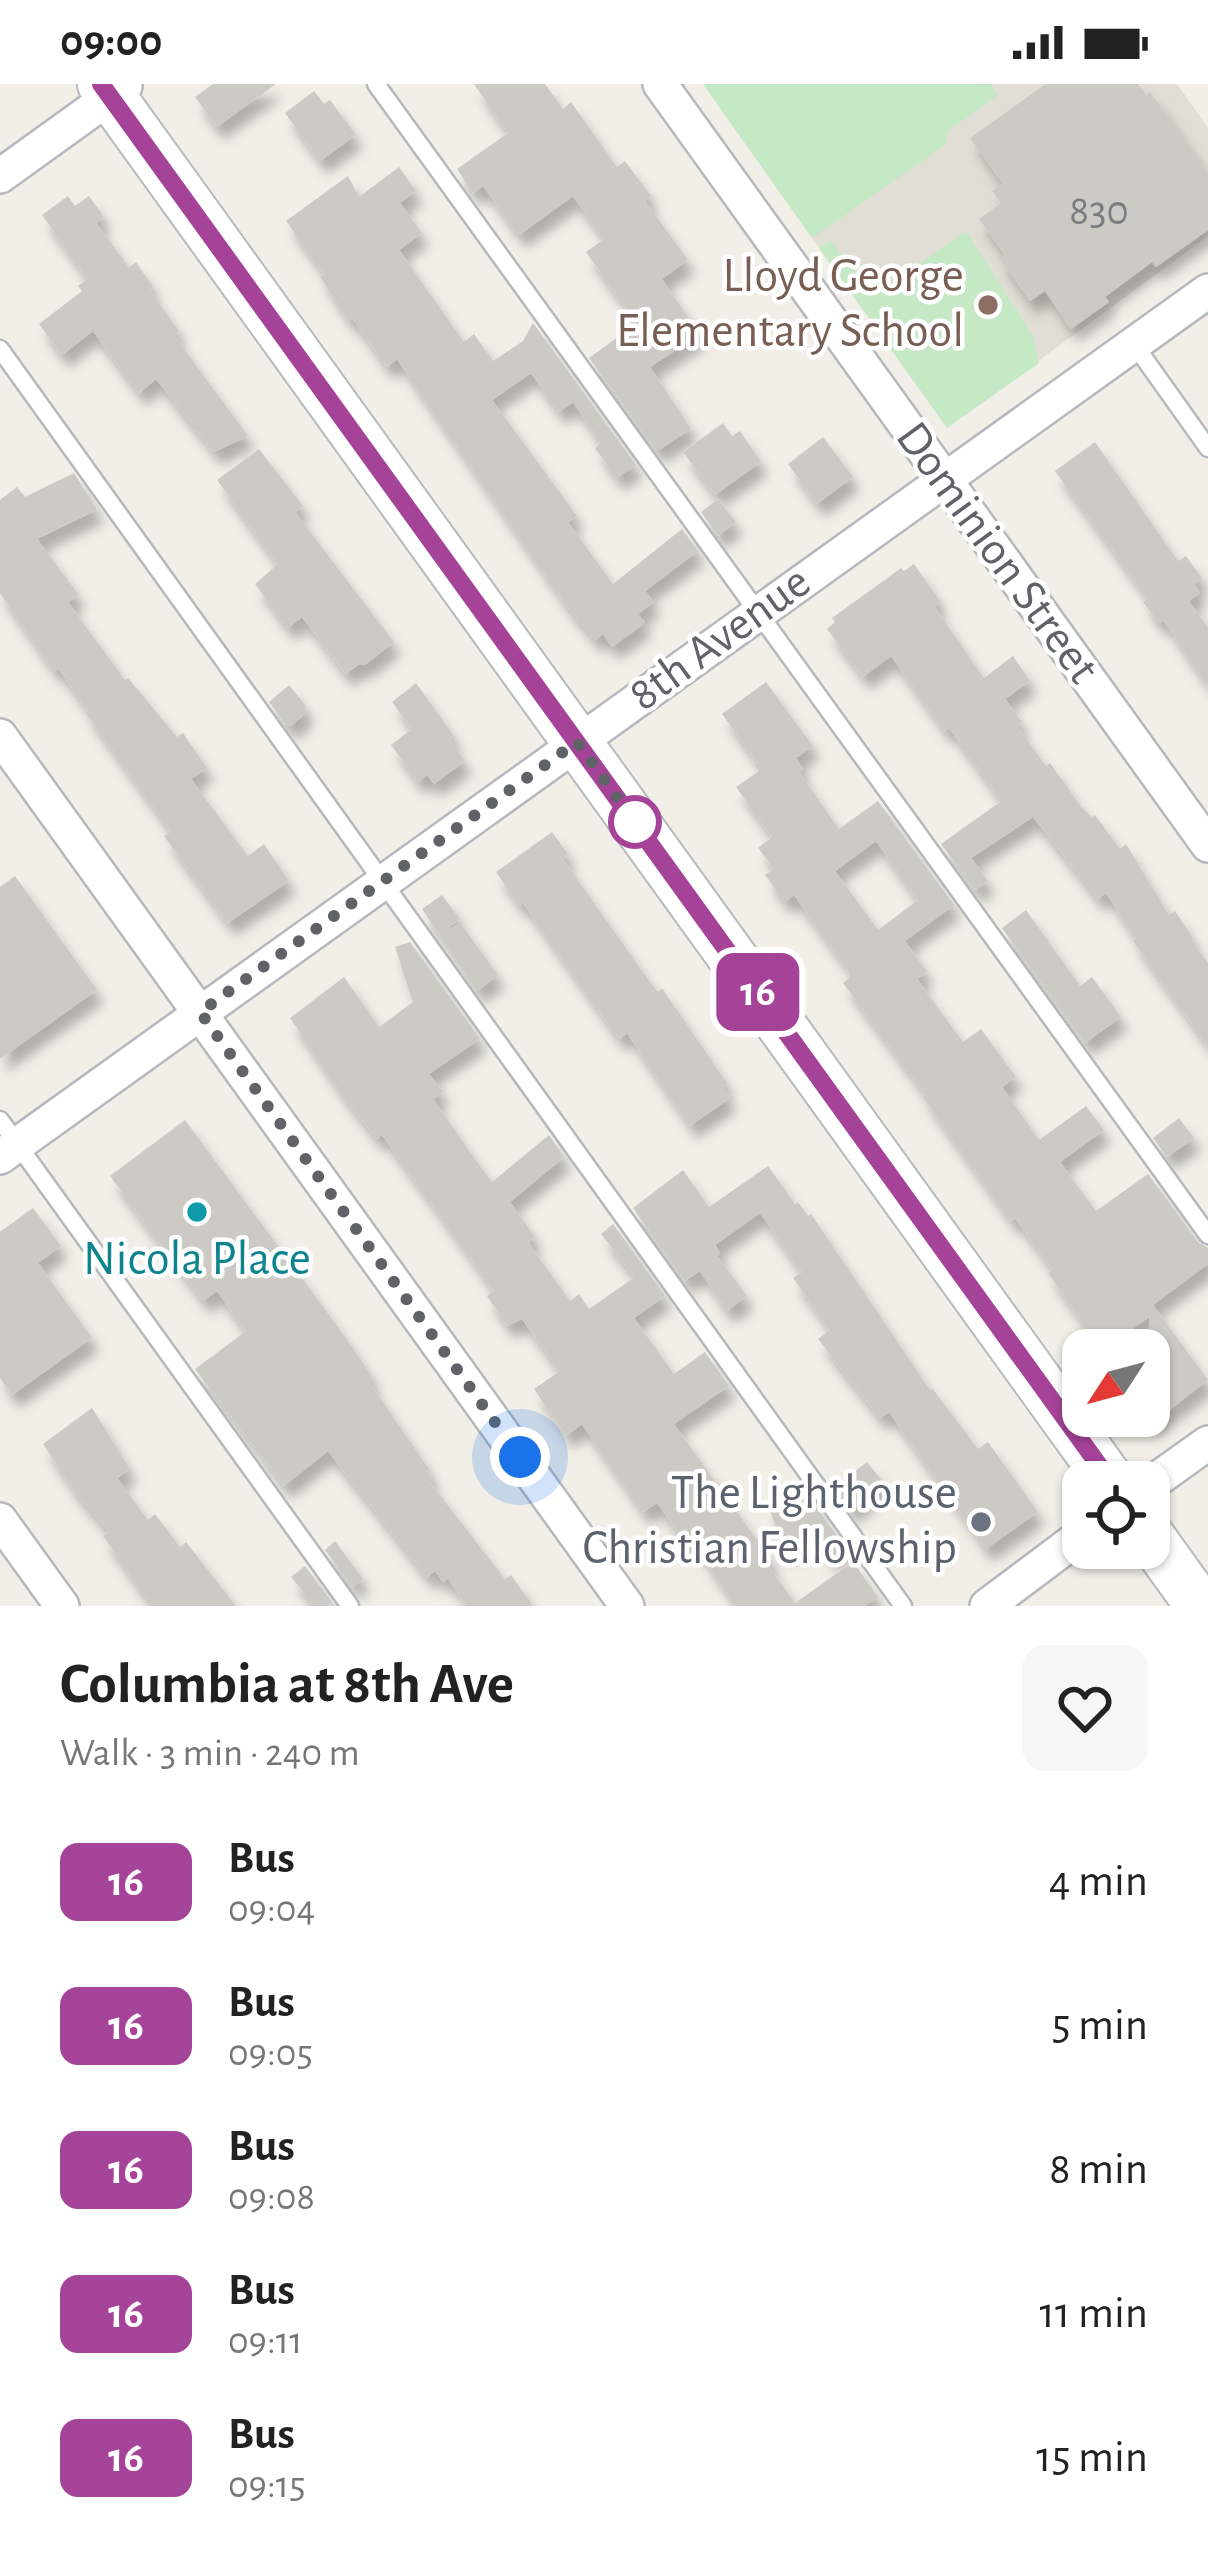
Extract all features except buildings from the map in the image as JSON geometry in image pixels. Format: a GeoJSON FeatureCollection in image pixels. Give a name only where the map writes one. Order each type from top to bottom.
{"type":"FeatureCollection","features":[{"type":"Feature","properties":{"kind":"main road"},"geometry":{"type":"LineString","coordinates":[[113,88],[1096,1461]]}},
{"type":"Feature","properties":{"kind":"main road"},"geometry":{"type":"LineString","coordinates":[[1170,1564],[1200,1606]]}},
{"type":"Feature","properties":{"kind":"street","name":"Dominion Street"},"geometry":{"type":"LineString","coordinates":[[660,84],[1208,845]]}},
{"type":"Feature","properties":{"kind":"street"},"geometry":{"type":"LineString","coordinates":[[0,176],[113,88]]}},
{"type":"Feature","properties":{"kind":"street","name":"8th Avenue"},"geometry":{"type":"LineString","coordinates":[[6,1140],[200,1012],[1208,291]]}},
{"type":"Feature","properties":{"kind":"street"},"geometry":{"type":"LineString","coordinates":[[0,736],[627,1606]]}},
{"type":"Feature","properties":{"kind":"street"},"geometry":{"type":"LineString","coordinates":[[1170,1470],[1208,1443]]}},
{"type":"Feature","properties":{"kind":"street"},"geometry":{"type":"LineString","coordinates":[[0,1520],[62,1606]]}},
{"type":"Feature","properties":{"kind":"street"},"geometry":{"type":"LineString","coordinates":[[987,1606],[1062,1550]]}},
{"type":"Feature","properties":{"kind":"lane"},"geometry":{"type":"LineString","coordinates":[[376,84],[1208,1235]]}},
{"type":"Feature","properties":{"kind":"lane"},"geometry":{"type":"LineString","coordinates":[[1135,344],[1208,448]]}},
{"type":"Feature","properties":{"kind":"lane"},"geometry":{"type":"LineString","coordinates":[[0,349],[903,1606]]}},
{"type":"Feature","properties":{"kind":"lane"},"geometry":{"type":"LineString","coordinates":[[6,1140],[350,1606]]}},
{"type":"Feature","properties":{"kind":"shaded area","name":"Lloyd George Elementary School"},"geometry":{"type":"Polygon","coordinates":[[[703,84],[1177,84],[1208,128],[1208,236],[947,428],[703,84]]]}},
{"type":"Feature","properties":{"kind":"green space"},"geometry":{"type":"Polygon","coordinates":[[[703,84],[990,84],[998,95],[948,131],[945,145],[812,238],[703,84]]]}},
{"type":"Feature","properties":{"kind":"green space"},"geometry":{"type":"Polygon","coordinates":[[[966,231],[1032,334],[1039,363],[947,428],[819,248],[830,240],[873,297],[966,231]]]}},
{"type":"Feature","properties":{"kind":"bus line","name":"16"},"geometry":{"type":"LineString","coordinates":[[101,84],[1096,1461]]}},
{"type":"Feature","properties":{"kind":"place","name":"Lloyd George Elementary School"},"geometry":{"type":"Point","coordinates":[988,305]}},
{"type":"Feature","properties":{"kind":"place","name":"Nicola Place"},"geometry":{"type":"Point","coordinates":[197,1212]}},
{"type":"Feature","properties":{"kind":"place","name":"The Lighthouse Christian Fellowship"},"geometry":{"type":"Point","coordinates":[981,1522]}},
{"type":"Feature","properties":{"kind":"route"},"geometry":{"type":"LineString","coordinates":[[520,1457],[200,1012],[577,742],[635,822]]}}]}
